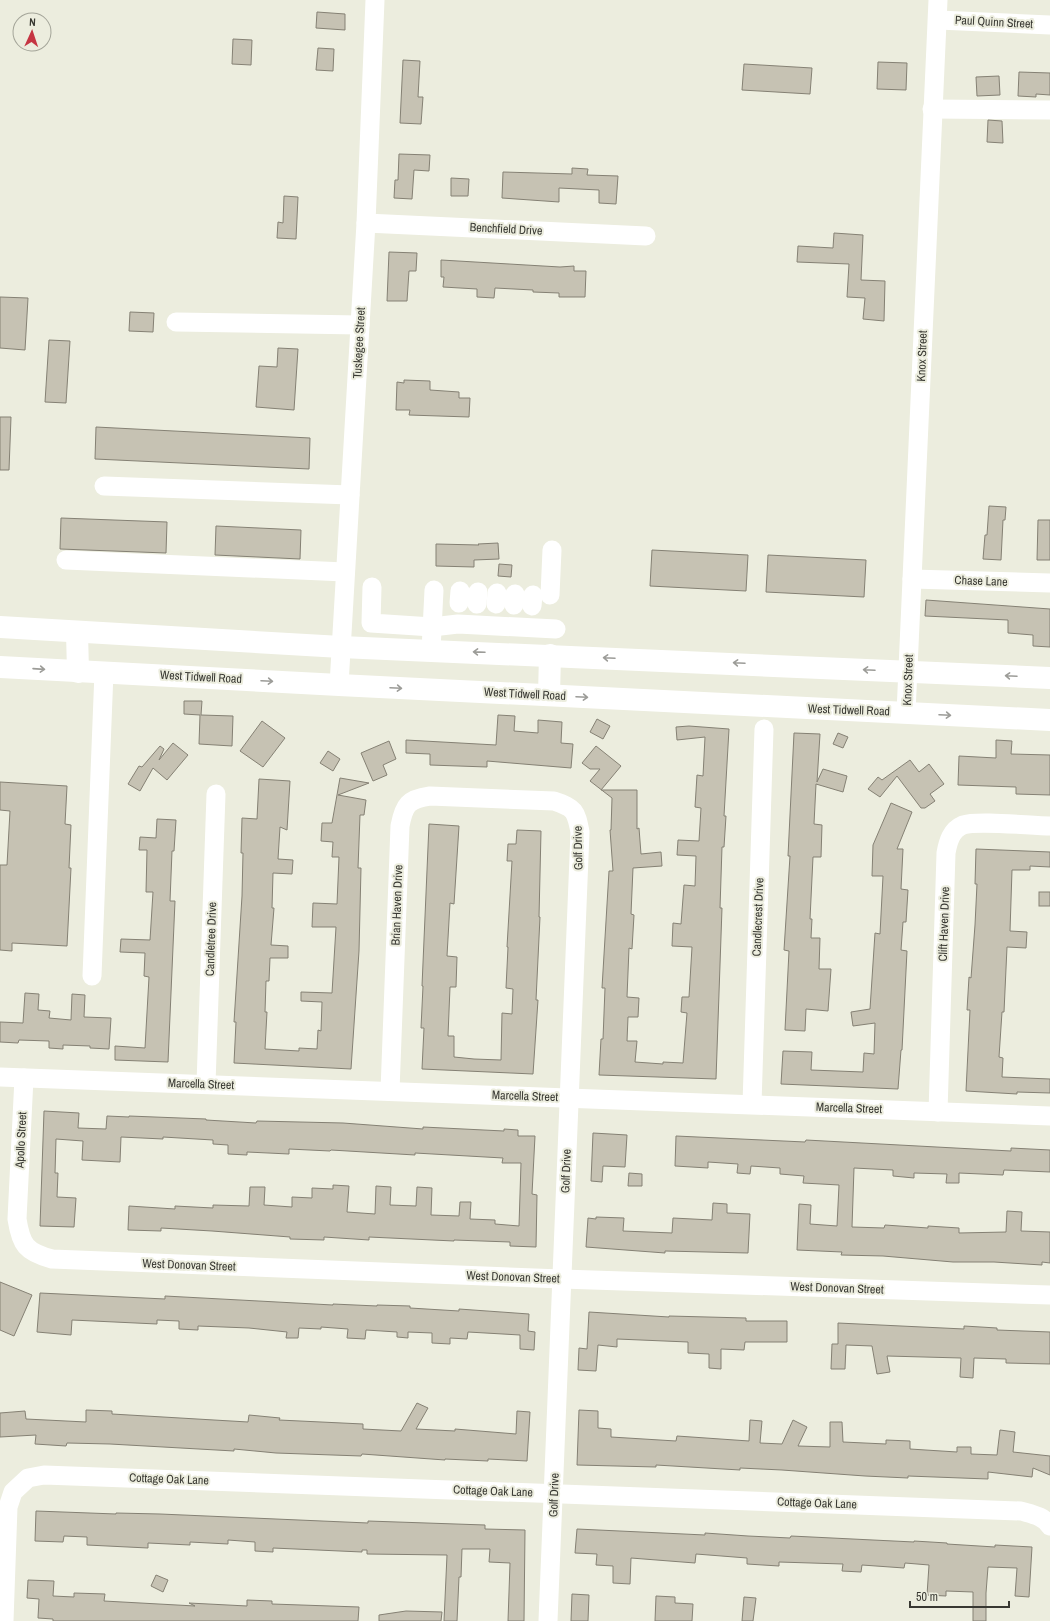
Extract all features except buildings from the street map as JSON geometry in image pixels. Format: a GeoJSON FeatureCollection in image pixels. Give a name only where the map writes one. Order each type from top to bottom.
{"type":"FeatureCollection","features":[{"type":"Feature","properties":{"kind":"main road"},"geometry":{"type":"LineString","coordinates":[[0,628],[341,647],[1050,678]]}},
{"type":"Feature","properties":{"kind":"main road"},"geometry":{"type":"LineString","coordinates":[[77,632],[78,672]]}},
{"type":"Feature","properties":{"kind":"main road"},"geometry":{"type":"LineString","coordinates":[[548,695],[550,655]]}},
{"type":"Feature","properties":{"kind":"main road","name":"West Tidwell Road"},"geometry":{"type":"LineString","coordinates":[[0,666],[78,672],[104,672],[1050,720]]}},
{"type":"Feature","properties":{"kind":"street","name":"Tuskegee Street"},"geometry":{"type":"LineString","coordinates":[[339,685],[366,223],[375,0]]}},
{"type":"Feature","properties":{"kind":"street","name":"Knox Street"},"geometry":{"type":"LineString","coordinates":[[906,712],[938,0]]}},
{"type":"Feature","properties":{"kind":"street","name":"Paul Quinn Street"},"geometry":{"type":"LineString","coordinates":[[938,20],[1050,25]]}},
{"type":"Feature","properties":{"kind":"street"},"geometry":{"type":"LineString","coordinates":[[932,109],[1050,110]]}},
{"type":"Feature","properties":{"kind":"street","name":"Benchfield Drive"},"geometry":{"type":"LineString","coordinates":[[366,223],[646,236]]}},
{"type":"Feature","properties":{"kind":"street"},"geometry":{"type":"LineString","coordinates":[[176,322],[360,325]]}},
{"type":"Feature","properties":{"kind":"street"},"geometry":{"type":"LineString","coordinates":[[104,486],[350,495]]}},
{"type":"Feature","properties":{"kind":"street"},"geometry":{"type":"LineString","coordinates":[[498,610],[552,550]]}},
{"type":"Feature","properties":{"kind":"street"},"geometry":{"type":"LineString","coordinates":[[66,560],[345,572]]}},
{"type":"Feature","properties":{"kind":"street","name":"Chase Lane"},"geometry":{"type":"LineString","coordinates":[[912,578],[1050,583]]}},
{"type":"Feature","properties":{"kind":"street"},"geometry":{"type":"LineString","coordinates":[[372,587],[371,623],[432,627],[498,610],[556,629]]}},
{"type":"Feature","properties":{"kind":"street"},"geometry":{"type":"LineString","coordinates":[[431,650],[434,590]]}},
{"type":"Feature","properties":{"kind":"street"},"geometry":{"type":"LineString","coordinates":[[92,976],[104,672]]}},
{"type":"Feature","properties":{"kind":"street","name":"Candlecrest Drive"},"geometry":{"type":"LineString","coordinates":[[752,1104],[764,729]]}},
{"type":"Feature","properties":{"kind":"street","name":"Candletree Drive"},"geometry":{"type":"LineString","coordinates":[[206,1084],[216,794]]}},
{"type":"Feature","properties":{"kind":"street","name":"Brian Haven Drive"},"geometry":{"type":"LineString","coordinates":[[390,1091],[400,826],[403,813],[408,803],[417,797],[489,798]]}},
{"type":"Feature","properties":{"kind":"street","name":"Golf Drive"},"geometry":{"type":"LineString","coordinates":[[489,798],[554,801],[568,806],[577,816],[580,832],[548,1621]]}},
{"type":"Feature","properties":{"kind":"street","name":"Clift Haven Drive"},"geometry":{"type":"LineString","coordinates":[[938,1112],[946,853],[948,842],[953,833],[963,825],[977,823],[1047,826]]}},
{"type":"Feature","properties":{"kind":"street","name":"Marcella Street"},"geometry":{"type":"LineString","coordinates":[[0,1077],[1050,1116]]}},
{"type":"Feature","properties":{"kind":"street","name":"Apollo Street"},"geometry":{"type":"LineString","coordinates":[[18,1203],[24,1078]]}},
{"type":"Feature","properties":{"kind":"street","name":"West Donovan Street"},"geometry":{"type":"LineString","coordinates":[[18,1203],[17,1219],[19,1234],[26,1247],[36,1255],[52,1259],[562,1280],[1050,1296]]}},
{"type":"Feature","properties":{"kind":"street","name":"Cottage Oak Lane"},"geometry":{"type":"LineString","coordinates":[[4,1621],[8,1507],[13,1492],[28,1478],[44,1475],[1021,1511],[1037,1515],[1048,1522],[1050,1526]]}}]}
